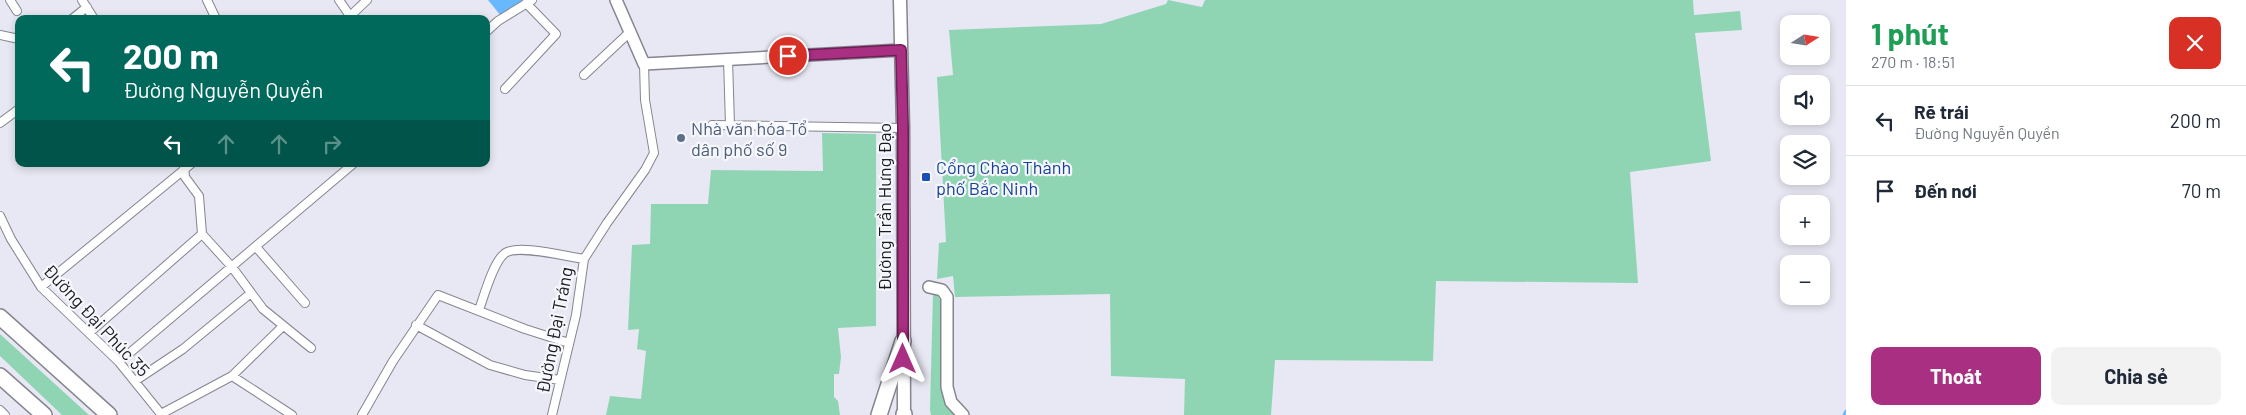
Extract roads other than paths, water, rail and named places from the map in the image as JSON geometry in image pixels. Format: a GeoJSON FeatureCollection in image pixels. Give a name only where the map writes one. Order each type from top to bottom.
{"type":"FeatureCollection","features":[{"type":"Feature","properties":{"kind":"highway"},"geometry":{"type":"LineString","coordinates":[[0,317],[109,415]]}},
{"type":"Feature","properties":{"kind":"highway"},"geometry":{"type":"LineString","coordinates":[[879,415],[903,341]]}},
{"type":"Feature","properties":{"kind":"highway"},"geometry":{"type":"LineString","coordinates":[[0,376],[44,415]]}},
{"type":"Feature","properties":{"kind":"main road","name":"Đường Trần Hưng Đạo"},"geometry":{"type":"LineString","coordinates":[[900,0],[903,128],[904,415]]}},
{"type":"Feature","properties":{"kind":"street"},"geometry":{"type":"LineString","coordinates":[[10,0],[17,11]]}},
{"type":"Feature","properties":{"kind":"street"},"geometry":{"type":"LineString","coordinates":[[82,0],[92,15]]}},
{"type":"Feature","properties":{"kind":"street"},"geometry":{"type":"LineString","coordinates":[[207,0],[214,15]]}},
{"type":"Feature","properties":{"kind":"street"},"geometry":{"type":"LineString","coordinates":[[339,0],[348,15]]}},
{"type":"Feature","properties":{"kind":"street"},"geometry":{"type":"LineString","coordinates":[[351,15],[367,0]]}},
{"type":"Feature","properties":{"kind":"street"},"geometry":{"type":"LineString","coordinates":[[616,0],[631,30],[644,64],[901,50]]}},
{"type":"Feature","properties":{"kind":"street"},"geometry":{"type":"LineString","coordinates":[[490,28],[529,1],[556,34],[505,89]]}},
{"type":"Feature","properties":{"kind":"street"},"geometry":{"type":"LineString","coordinates":[[77,15],[87,7]]}},
{"type":"Feature","properties":{"kind":"street"},"geometry":{"type":"LineString","coordinates":[[584,75],[631,30]]}},
{"type":"Feature","properties":{"kind":"street"},"geometry":{"type":"LineString","coordinates":[[0,35],[15,38]]}},
{"type":"Feature","properties":{"kind":"street"},"geometry":{"type":"LineString","coordinates":[[728,59],[730,125]]}},
{"type":"Feature","properties":{"kind":"street","name":"Đường Đại Tráng"},"geometry":{"type":"LineString","coordinates":[[552,415],[576,315],[584,259],[645,170],[654,153],[645,100],[644,64]]}},
{"type":"Feature","properties":{"kind":"street"},"geometry":{"type":"LineString","coordinates":[[0,123],[15,112]]}},
{"type":"Feature","properties":{"kind":"street"},"geometry":{"type":"LineString","coordinates":[[712,125],[903,128]]}},
{"type":"Feature","properties":{"kind":"street"},"geometry":{"type":"LineString","coordinates":[[185,167],[185,177],[200,196],[202,234],[232,267],[263,309],[311,348]]}},
{"type":"Feature","properties":{"kind":"street"},"geometry":{"type":"LineString","coordinates":[[41,287],[185,167]]}},
{"type":"Feature","properties":{"kind":"street"},"geometry":{"type":"LineString","coordinates":[[119,362],[349,167]]}},
{"type":"Feature","properties":{"kind":"street","name":"Đường Đại Phúc 35"},"geometry":{"type":"LineString","coordinates":[[0,216],[11,239],[41,287],[119,362],[161,415],[232,376],[283,326]]}},
{"type":"Feature","properties":{"kind":"street"},"geometry":{"type":"LineString","coordinates":[[89,334],[202,234]]}},
{"type":"Feature","properties":{"kind":"street"},"geometry":{"type":"LineString","coordinates":[[256,247],[305,302]]}},
{"type":"Feature","properties":{"kind":"street"},"geometry":{"type":"LineString","coordinates":[[478,310],[498,262],[504,253],[512,250],[526,250],[584,259]]}},
{"type":"Feature","properties":{"kind":"street"},"geometry":{"type":"LineString","coordinates":[[929,287],[942,290],[947,297],[947,387],[951,402],[963,415]]}},
{"type":"Feature","properties":{"kind":"street"},"geometry":{"type":"LineString","coordinates":[[135,381],[183,349],[251,293]]}},
{"type":"Feature","properties":{"kind":"street"},"geometry":{"type":"LineString","coordinates":[[362,415],[416,325],[438,295],[569,343]]}},
{"type":"Feature","properties":{"kind":"street"},"geometry":{"type":"LineString","coordinates":[[416,325],[490,365],[526,375],[560,380]]}},
{"type":"Feature","properties":{"kind":"street"},"geometry":{"type":"LineString","coordinates":[[232,376],[292,415]]}},
{"type":"Feature","properties":{"kind":"street"},"geometry":{"type":"LineString","coordinates":[[0,410],[5,415]]}},
{"type":"Feature","properties":{"kind":"water"},"geometry":{"type":"Polygon","coordinates":[[[488,0],[523,0],[501,16],[488,0]]]}},
{"type":"Feature","properties":{"kind":"waterway"},"geometry":{"type":"LineString","coordinates":[[1844,415],[1846,411]]}},
{"type":"Feature","properties":{"kind":"place","name":"Nhà văn hóa Tổ dân phố số 9"},"geometry":{"type":"Point","coordinates":[681,138]}},
{"type":"Feature","properties":{"kind":"place","name":"Cổng Chào Thành phố Bắc Ninh"},"geometry":{"type":"Point","coordinates":[926,177]}}]}
